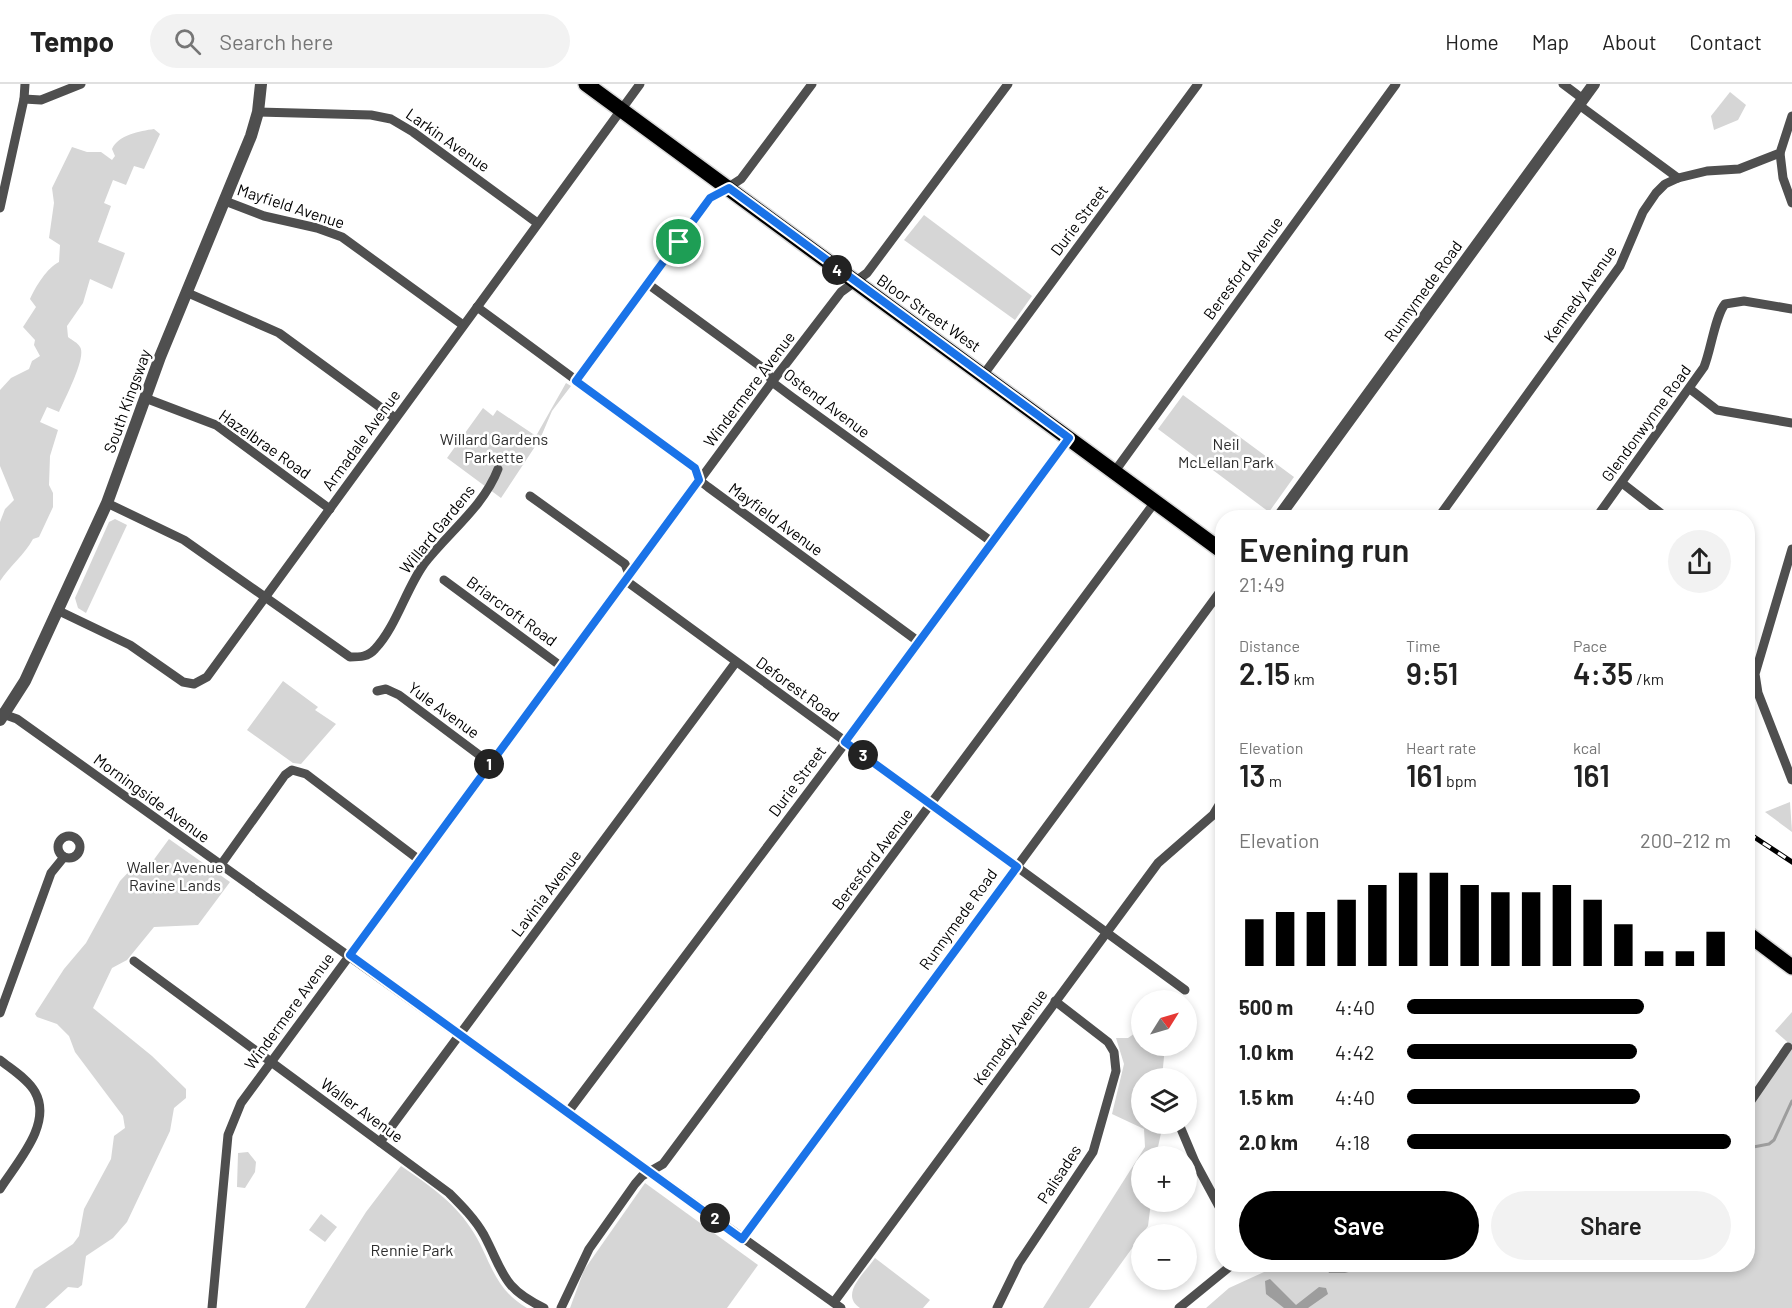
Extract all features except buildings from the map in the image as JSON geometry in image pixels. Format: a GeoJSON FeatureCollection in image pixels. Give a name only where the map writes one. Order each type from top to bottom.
{"type":"FeatureCollection","features":[{"type":"Feature","properties":{"kind":"main road","name":"Bloor Street West"},"geometry":{"type":"LineString","coordinates":[[586,84],[984,374],[1215,546]]}},
{"type":"Feature","properties":{"kind":"main road"},"geometry":{"type":"LineString","coordinates":[[1755,939],[1792,967]]}},
{"type":"Feature","properties":{"kind":"street"},"geometry":{"type":"LineString","coordinates":[[0,208],[24,99],[25,84]]}},
{"type":"Feature","properties":{"kind":"street"},"geometry":{"type":"LineString","coordinates":[[24,99],[41,100],[81,84]]}},
{"type":"Feature","properties":{"kind":"street","name":"South Kingsway"},"geometry":{"type":"LineString","coordinates":[[1,716],[19,693],[59,611],[107,503],[160,357],[225,201],[258,112],[261,84]]}},
{"type":"Feature","properties":{"kind":"street","name":"Armadale Avenue"},"geometry":{"type":"LineString","coordinates":[[59,611],[130,645],[183,682],[194,684],[209,675],[537,222],[640,84]]}},
{"type":"Feature","properties":{"kind":"street"},"geometry":{"type":"LineString","coordinates":[[576,381],[712,196],[741,179],[812,84]]}},
{"type":"Feature","properties":{"kind":"street","name":"Windermere Avenue"},"geometry":{"type":"LineString","coordinates":[[212,1308],[228,1135],[241,1103],[418,859],[772,382],[841,292],[867,273],[1008,84]]}},
{"type":"Feature","properties":{"kind":"street","name":"Durie Street"},"geometry":{"type":"LineString","coordinates":[[984,374],[1198,84]]}},
{"type":"Feature","properties":{"kind":"street","name":"Beresford Avenue"},"geometry":{"type":"LineString","coordinates":[[1115,471],[1396,84]]}},
{"type":"Feature","properties":{"kind":"street"},"geometry":{"type":"LineString","coordinates":[[1563,84],[1581,102],[1678,177]]}},
{"type":"Feature","properties":{"kind":"street","name":"Runnymede Road"},"geometry":{"type":"LineString","coordinates":[[1284,510],[1594,84]]}},
{"type":"Feature","properties":{"kind":"street","name":"Larkin Avenue"},"geometry":{"type":"LineString","coordinates":[[258,112],[371,115],[391,118],[537,222]]}},
{"type":"Feature","properties":{"kind":"street"},"geometry":{"type":"LineString","coordinates":[[1792,116],[1780,153],[1783,178],[1792,203]]}},
{"type":"Feature","properties":{"kind":"street","name":"Kennedy Avenue"},"geometry":{"type":"LineString","coordinates":[[1444,510],[1620,266],[1649,202],[1665,184],[1678,177],[1707,171],[1739,169],[1780,153]]}},
{"type":"Feature","properties":{"kind":"street","name":"Mayfield Avenue"},"geometry":{"type":"LineString","coordinates":[[225,201],[264,216],[317,228],[342,237],[463,325]]}},
{"type":"Feature","properties":{"kind":"street","name":"Ostend Avenue"},"geometry":{"type":"LineString","coordinates":[[648,284],[767,372],[772,382],[992,542]]}},
{"type":"Feature","properties":{"kind":"street"},"geometry":{"type":"LineString","coordinates":[[188,293],[279,333],[396,418]]}},
{"type":"Feature","properties":{"kind":"street","name":"Glendonwynne Road"},"geometry":{"type":"LineString","coordinates":[[1602,510],[1704,367],[1714,341],[1717,319],[1725,304],[1744,301],[1792,309]]}},
{"type":"Feature","properties":{"kind":"street","name":"Mayfield Avenue"},"geometry":{"type":"LineString","coordinates":[[477,307],[695,468],[699,480],[919,642]]}},
{"type":"Feature","properties":{"kind":"street"},"geometry":{"type":"LineString","coordinates":[[1690,389],[1717,410],[1792,423]]}},
{"type":"Feature","properties":{"kind":"street","name":"Hazelbrae Road"},"geometry":{"type":"LineString","coordinates":[[145,398],[216,425],[330,509]]}},
{"type":"Feature","properties":{"kind":"street","name":"Durie Street"},"geometry":{"type":"LineString","coordinates":[[568,1112],[1069,438]]}},
{"type":"Feature","properties":{"kind":"street","name":"Willard Gardens"},"geometry":{"type":"LineString","coordinates":[[263,598],[350,657],[367,656],[379,644],[424,565],[491,486],[498,469]]}},
{"type":"Feature","properties":{"kind":"street"},"geometry":{"type":"LineString","coordinates":[[1622,483],[1657,510]]}},
{"type":"Feature","properties":{"kind":"street","name":"Deforest Road"},"geometry":{"type":"LineString","coordinates":[[530,496],[625,564],[627,577],[736,662],[1185,990]]}},
{"type":"Feature","properties":{"kind":"street","name":"Beresford Avenue"},"geometry":{"type":"LineString","coordinates":[[561,1308],[589,1249],[635,1184],[663,1164],[1155,502]]}},
{"type":"Feature","properties":{"kind":"street"},"geometry":{"type":"LineString","coordinates":[[107,503],[184,540],[263,598]]}},
{"type":"Feature","properties":{"kind":"street"},"geometry":{"type":"LineString","coordinates":[[1791,556],[1755,674],[1758,693],[1792,780]]}},
{"type":"Feature","properties":{"kind":"street","name":"Briarcroft Road"},"geometry":{"type":"LineString","coordinates":[[444,580],[562,666]]}},
{"type":"Feature","properties":{"kind":"street","name":"Runnymede Road"},"geometry":{"type":"LineString","coordinates":[[742,1239],[1215,598]]}},
{"type":"Feature","properties":{"kind":"street","name":"Lavinia Avenue"},"geometry":{"type":"LineString","coordinates":[[380,1142],[736,662]]}},
{"type":"Feature","properties":{"kind":"street","name":"Yule Avenue"},"geometry":{"type":"LineString","coordinates":[[377,691],[386,689],[399,695],[490,763]]}},
{"type":"Feature","properties":{"kind":"street","name":"Morningside Avenue"},"geometry":{"type":"LineString","coordinates":[[1,716],[17,719],[220,866],[350,955],[742,1239],[838,1305]]}},
{"type":"Feature","properties":{"kind":"street"},"geometry":{"type":"LineString","coordinates":[[220,866],[285,775],[295,770],[304,773],[418,859]]}},
{"type":"Feature","properties":{"kind":"street","name":"Kennedy Avenue"},"geometry":{"type":"LineString","coordinates":[[838,1305],[1055,1001],[1158,863],[1215,812]]}},
{"type":"Feature","properties":{"kind":"street"},"geometry":{"type":"LineString","coordinates":[[0,1013],[51,873],[64,857]]}},
{"type":"Feature","properties":{"kind":"street","name":"Waller Avenue"},"geometry":{"type":"LineString","coordinates":[[134,961],[433,1180],[460,1204],[482,1231],[504,1279],[521,1295],[544,1308]]}},
{"type":"Feature","properties":{"kind":"street","name":"Palisades"},"geometry":{"type":"LineString","coordinates":[[997,1308],[1019,1263],[1093,1152],[1116,1071],[1114,1053],[1108,1042],[1055,1001]]}},
{"type":"Feature","properties":{"kind":"street"},"geometry":{"type":"LineString","coordinates":[[1755,1095],[1788,1047]]}},
{"type":"Feature","properties":{"kind":"street"},"geometry":{"type":"LineString","coordinates":[[0,1060],[34,1090],[40,1105],[38,1128],[0,1189]]}},
{"type":"Feature","properties":{"kind":"street"},"geometry":{"type":"LineString","coordinates":[[1183,1134],[1215,1199]]}},
{"type":"Feature","properties":{"kind":"street"},"geometry":{"type":"LineString","coordinates":[[1179,1308],[1223,1272]]}},
{"type":"Feature","properties":{"kind":"green space"},"geometry":{"type":"Polygon","coordinates":[[[1730,92],[1746,105],[1738,120],[1714,130],[1711,116],[1730,92]]]}},
{"type":"Feature","properties":{"kind":"green space"},"geometry":{"type":"Polygon","coordinates":[[[154,129],[160,134],[144,169],[134,166],[126,185],[113,180],[104,203],[111,206],[98,242],[125,253],[112,289],[90,279],[83,303],[67,326],[68,337],[79,346],[81,352],[78,369],[59,412],[47,407],[40,422],[58,430],[50,456],[49,485],[53,493],[53,507],[39,537],[33,539],[0,581],[0,522],[5,509],[14,500],[0,466],[0,390],[11,378],[29,369],[32,361],[40,356],[34,345],[35,340],[23,327],[36,307],[30,299],[35,289],[46,273],[59,262],[60,245],[49,238],[54,203],[52,188],[72,147],[87,152],[101,152],[112,160],[115,156],[112,149],[119,140],[154,129]]]}},
{"type":"Feature","properties":{"kind":"green space"},"geometry":{"type":"Polygon","coordinates":[[[924,215],[1032,296],[1015,320],[904,240],[924,215]]]}},
{"type":"Feature","properties":{"kind":"green space","name":"Willard Gardens Parkette"},"geometry":{"type":"Polygon","coordinates":[[[566,383],[571,386],[552,411],[540,439],[501,498],[447,458],[483,408],[493,416],[497,410],[536,436],[566,383]]]}},
{"type":"Feature","properties":{"kind":"green space","name":"Neil McLellan Park"},"geometry":{"type":"Polygon","coordinates":[[[1183,395],[1294,477],[1270,510],[1266,510],[1158,429],[1183,395]]]}},
{"type":"Feature","properties":{"kind":"green space"},"geometry":{"type":"Polygon","coordinates":[[[115,519],[127,525],[86,613],[78,608],[75,598],[109,522],[115,519]]]}},
{"type":"Feature","properties":{"kind":"green space"},"geometry":{"type":"Polygon","coordinates":[[[283,681],[318,707],[315,710],[336,724],[301,764],[293,763],[247,730],[283,681]]]}},
{"type":"Feature","properties":{"kind":"green space"},"geometry":{"type":"Polygon","coordinates":[[[1790,802],[1792,832],[1765,812],[1790,802]]]}},
{"type":"Feature","properties":{"kind":"green space","name":"Waller Avenue Ravine Lands"},"geometry":{"type":"Polygon","coordinates":[[[169,839],[230,882],[198,925],[154,927],[127,960],[112,968],[93,1008],[152,1056],[186,1089],[186,1098],[174,1108],[170,1131],[127,1222],[113,1238],[86,1256],[82,1285],[78,1288],[68,1287],[45,1308],[15,1308],[34,1270],[73,1244],[79,1236],[84,1209],[111,1159],[114,1136],[125,1128],[123,1116],[75,1052],[69,1036],[57,1024],[37,1017],[35,1014],[64,969],[86,943],[120,881],[137,863],[147,869],[169,839]]]}},
{"type":"Feature","properties":{"kind":"green space"},"geometry":{"type":"Polygon","coordinates":[[[1792,1012],[1792,1046],[1775,1031],[1792,1012]]]}},
{"type":"Feature","properties":{"kind":"green space"},"geometry":{"type":"Polygon","coordinates":[[[1131,1036],[1131,1056],[1164,1056],[1163,1068],[1131,1068],[1131,1123],[1112,1114],[1124,1064],[1116,1038],[1131,1036]]]}},
{"type":"Feature","properties":{"kind":"green space"},"geometry":{"type":"Polygon","coordinates":[[[1792,1047],[1792,1308],[1206,1308],[1229,1288],[1264,1272],[1755,1272],[1755,1101],[1792,1047]]]}},
{"type":"Feature","properties":{"kind":"green space"},"geometry":{"type":"Polygon","coordinates":[[[1144,1134],[1161,1134],[1158,1146],[1145,1146],[1144,1134]]]}},
{"type":"Feature","properties":{"kind":"green space"},"geometry":{"type":"Polygon","coordinates":[[[248,1152],[256,1162],[255,1172],[245,1188],[237,1187],[238,1153],[248,1152]]]}},
{"type":"Feature","properties":{"kind":"green space","name":"Rennie Park"},"geometry":{"type":"Polygon","coordinates":[[[401,1166],[456,1209],[477,1238],[493,1271],[506,1291],[527,1308],[305,1308],[366,1212],[401,1166]]]}},
{"type":"Feature","properties":{"kind":"green space"},"geometry":{"type":"Polygon","coordinates":[[[1131,1169],[1131,1212],[1150,1212],[1148,1224],[1131,1224],[1131,1250],[1089,1308],[1043,1308],[1131,1169]]]}},
{"type":"Feature","properties":{"kind":"green space"},"geometry":{"type":"Polygon","coordinates":[[[645,1183],[758,1265],[727,1308],[570,1308],[584,1270],[645,1183]]]}},
{"type":"Feature","properties":{"kind":"green space"},"geometry":{"type":"Polygon","coordinates":[[[321,1214],[337,1227],[325,1242],[309,1230],[321,1214]]]}},
{"type":"Feature","properties":{"kind":"green space"},"geometry":{"type":"Polygon","coordinates":[[[875,1258],[930,1300],[923,1308],[860,1308],[854,1302],[852,1296],[856,1283],[875,1258]]]}},
{"type":"Feature","properties":{"kind":"shaded area"},"geometry":{"type":"Polygon","coordinates":[[[1270,1279],[1296,1305],[1319,1287],[1326,1288],[1328,1294],[1308,1308],[1284,1308],[1266,1294],[1265,1281],[1270,1279]]]}},
{"type":"Feature","properties":{"kind":"waterway"},"geometry":{"type":"LineString","coordinates":[[1755,1147],[1769,1144],[1774,1140],[1792,1101]]}},
{"type":"Feature","properties":{"kind":"railway"},"geometry":{"type":"LineString","coordinates":[[1755,838],[1792,862]]}},
{"type":"Feature","properties":{"kind":"route"},"geometry":{"type":"LineString","coordinates":[[729,188],[1069,438],[845,742],[1017,867],[742,1239],[350,955],[418,859],[699,480],[695,468],[576,381],[679,242],[712,196],[729,188]]}}]}
